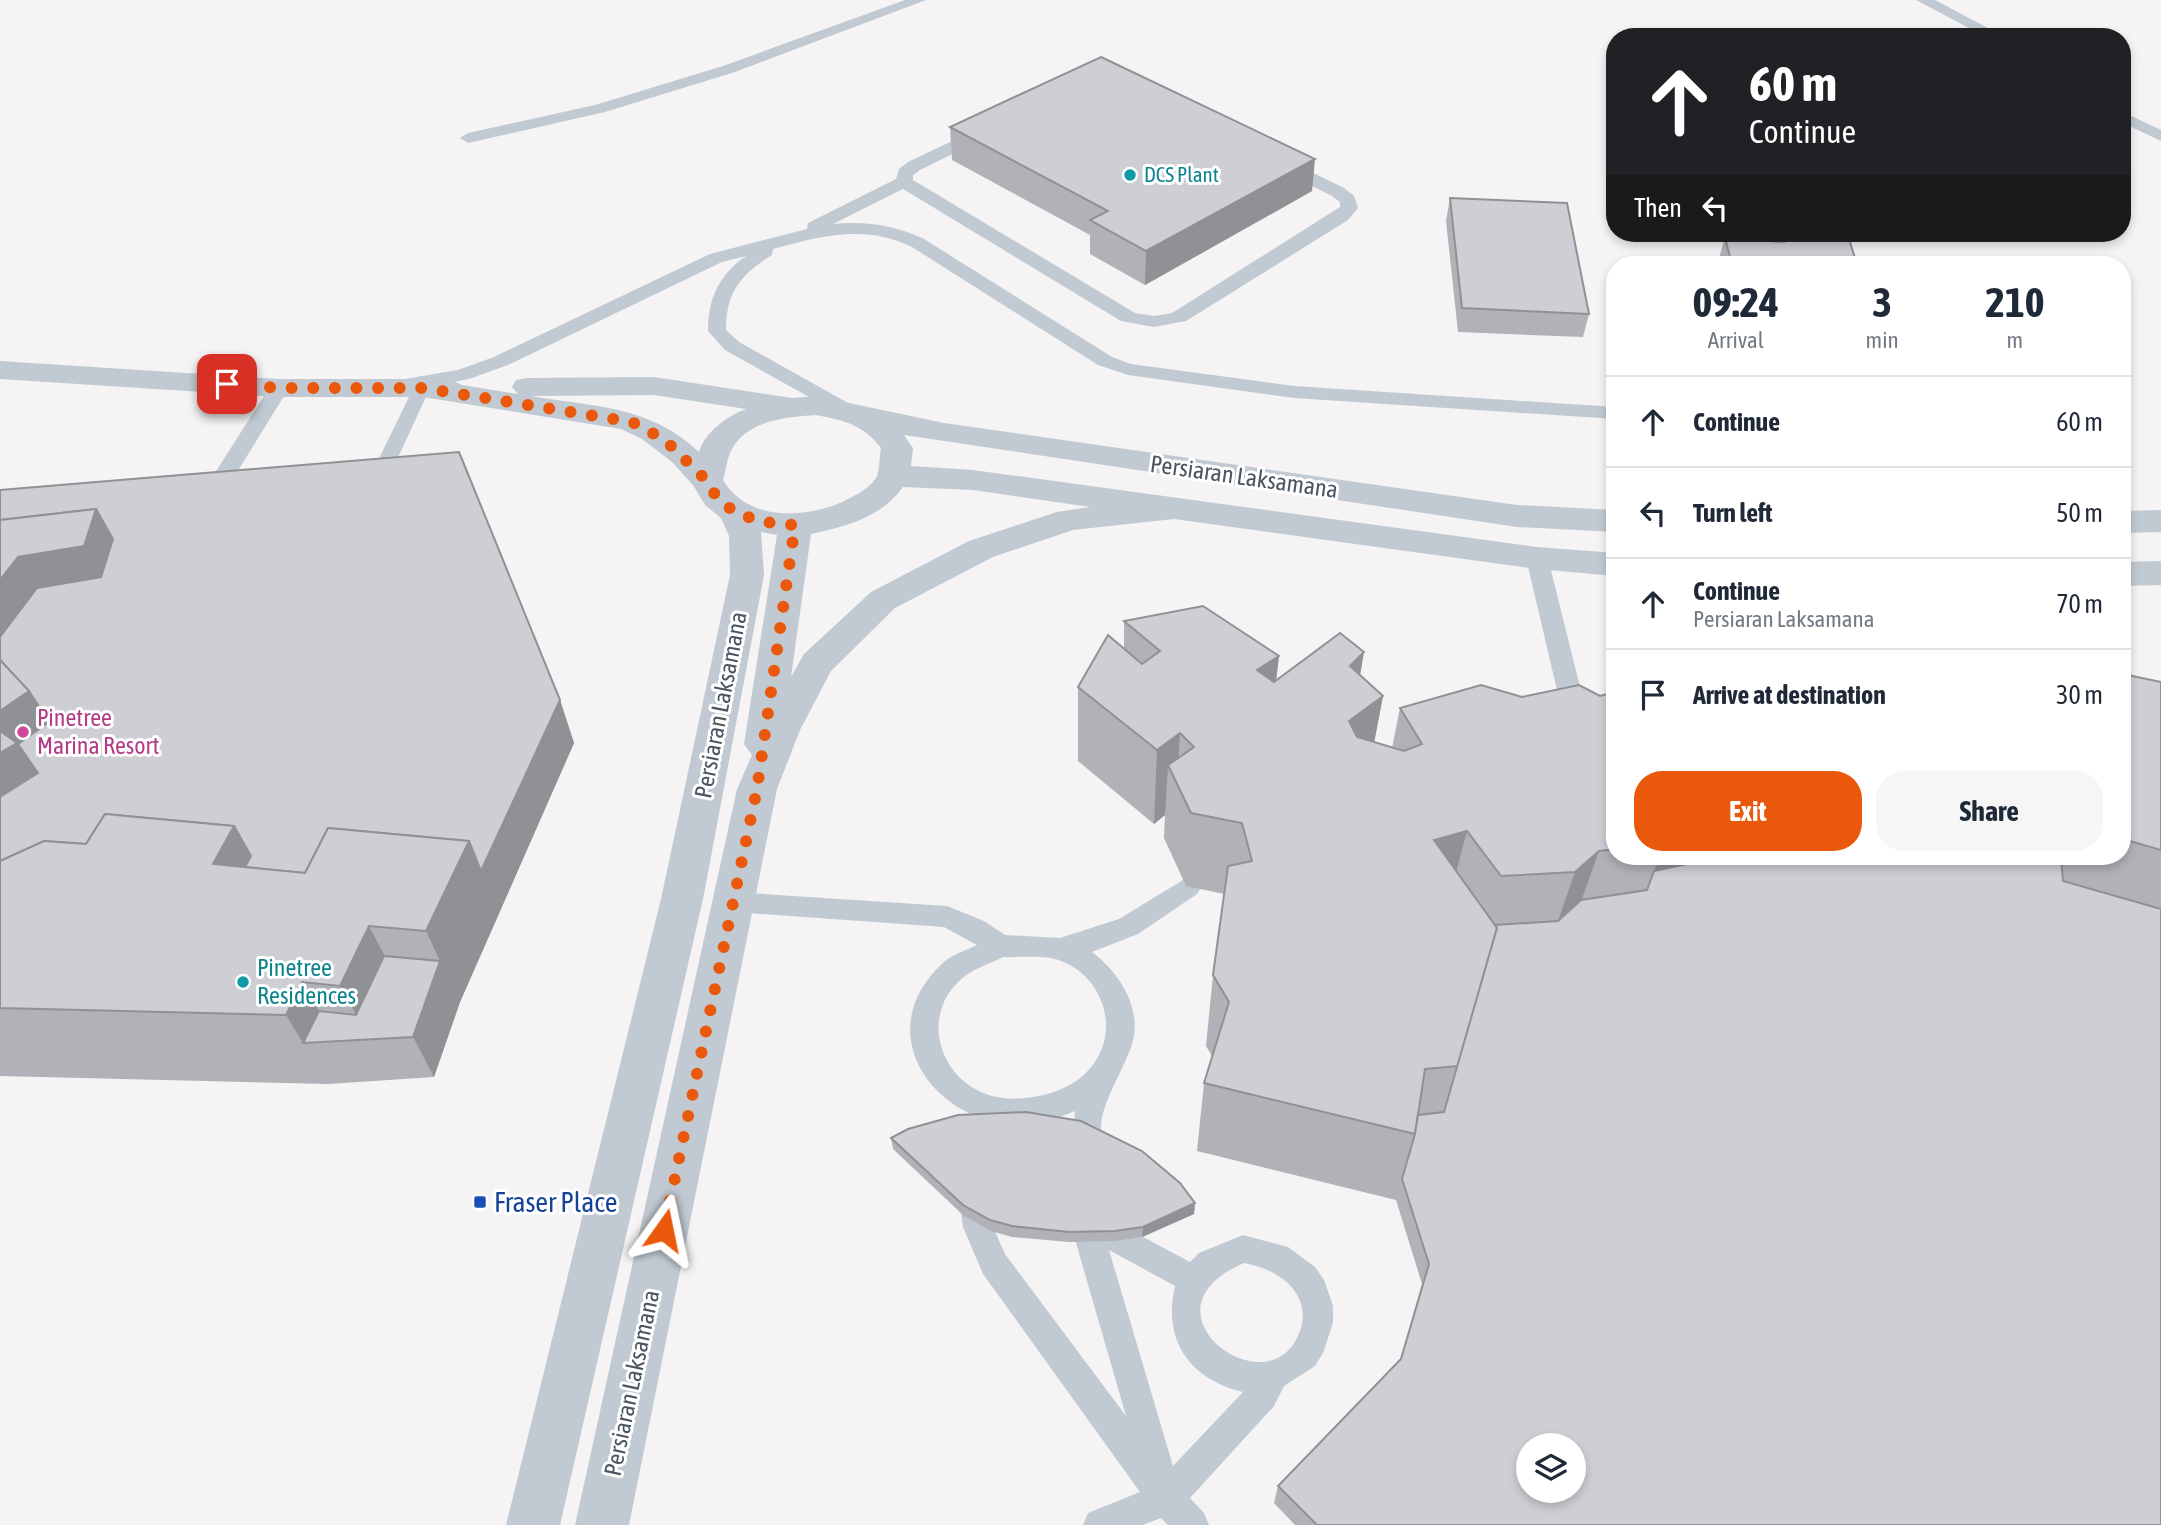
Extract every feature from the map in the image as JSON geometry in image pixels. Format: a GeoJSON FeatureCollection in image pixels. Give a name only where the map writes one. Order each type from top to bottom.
{"type":"FeatureCollection","features":[{"type":"Feature","properties":{"kind":"street"},"geometry":{"type":"LineString","coordinates":[[0,370],[279,388],[654,386],[790,406],[841,407],[874,421],[892,438],[898,456],[894,476],[879,495],[856,510],[827,520],[795,525],[763,522],[736,513],[717,498],[707,481],[665,440],[632,422],[423,388]]}},
{"type":"Feature","properties":{"kind":"street"},"geometry":{"type":"LineString","coordinates":[[707,481],[707,461],[717,442],[736,425],[761,413],[790,406]]}},
{"type":"Feature","properties":{"kind":"street","name":"Persiaran Laksamana"},"geometry":{"type":"LineString","coordinates":[[874,421],[1517,516],[1606,521]]}},
{"type":"Feature","properties":{"kind":"street","name":"Persiaran Laksamana"},"geometry":{"type":"LineString","coordinates":[[894,476],[973,480],[1537,558],[1606,564]]}},
{"type":"Feature","properties":{"kind":"street","name":"Persiaran Laksamana"},"geometry":{"type":"LineString","coordinates":[[601,1525],[757,789],[781,730],[817,663],[883,600],[981,549],[1069,520],[1181,507]]}},
{"type":"Feature","properties":{"kind":"street","name":"Persiaran Laksamana"},"geometry":{"type":"LineString","coordinates":[[533,1525],[682,899],[747,575],[746,536],[736,513]]}},
{"type":"Feature","properties":{"kind":"street"},"geometry":{"type":"LineString","coordinates":[[2131,522],[2161,521]]}},
{"type":"Feature","properties":{"kind":"street"},"geometry":{"type":"LineString","coordinates":[[757,789],[795,525]]}},
{"type":"Feature","properties":{"kind":"street"},"geometry":{"type":"LineString","coordinates":[[2131,574],[2161,573]]}},
{"type":"Feature","properties":{"kind":"lane"},"geometry":{"type":"LineString","coordinates":[[468,138],[612,105],[729,69],[919,0]]}},
{"type":"Feature","properties":{"kind":"lane"},"geometry":{"type":"LineString","coordinates":[[1923,0],[1980,28]]}},
{"type":"Feature","properties":{"kind":"lane"},"geometry":{"type":"LineString","coordinates":[[1105,80],[1338,192],[1348,200],[1349,208],[1342,216],[1179,317],[1163,322],[1145,323],[1117,310],[904,182],[905,173],[926,160],[1079,83],[1105,80]]}},
{"type":"Feature","properties":{"kind":"lane"},"geometry":{"type":"LineString","coordinates":[[2131,121],[2161,136]]}},
{"type":"Feature","properties":{"kind":"lane"},"geometry":{"type":"LineString","coordinates":[[841,407],[732,346],[718,331],[719,295],[753,258],[904,182]]}},
{"type":"Feature","properties":{"kind":"lane"},"geometry":{"type":"LineString","coordinates":[[376,388],[462,375],[501,361],[716,258],[820,231],[861,227],[895,232],[1105,361],[1128,369],[1294,392],[1606,412]]}},
{"type":"Feature","properties":{"kind":"lane"},"geometry":{"type":"LineString","coordinates":[[196,521],[279,388]]}},
{"type":"Feature","properties":{"kind":"lane"},"geometry":{"type":"LineString","coordinates":[[385,511],[375,487],[423,388]]}},
{"type":"Feature","properties":{"kind":"lane"},"geometry":{"type":"LineString","coordinates":[[1537,558],[1573,707],[1567,725],[1557,731]]}},
{"type":"Feature","properties":{"kind":"lane"},"geometry":{"type":"LineString","coordinates":[[1116,1052],[1101,1076],[1080,1096],[1051,1108],[1019,1112],[987,1108],[959,1096],[938,1077],[925,1053],[922,1027],[931,995],[952,969],[967,959],[1000,946],[1060,949],[1103,939],[1127,929],[1188,887]]}},
{"type":"Feature","properties":{"kind":"lane"},"geometry":{"type":"LineString","coordinates":[[733,902],[947,917],[975,929],[1000,946]]}},
{"type":"Feature","properties":{"kind":"lane"},"geometry":{"type":"LineString","coordinates":[[1060,949],[1085,961],[1105,979],[1117,1002],[1121,1026],[1116,1052],[1088,1114],[1085,1222],[1167,1499]]}},
{"type":"Feature","properties":{"kind":"lane"},"geometry":{"type":"LineString","coordinates":[[959,1096],[978,1227],[994,1264],[1167,1499],[1192,1525]]}},
{"type":"Feature","properties":{"kind":"lane"},"geometry":{"type":"LineString","coordinates":[[1085,1222],[1191,1279]]}},
{"type":"Feature","properties":{"kind":"lane"},"geometry":{"type":"LineString","coordinates":[[1243,1249],[1265,1250],[1284,1259],[1301,1273],[1313,1291],[1319,1311],[1317,1332],[1308,1351],[1291,1367],[1272,1376],[1249,1378],[1226,1372],[1207,1359],[1192,1342],[1184,1320],[1184,1300],[1191,1279],[1205,1264],[1223,1253],[1243,1249]]}},
{"type":"Feature","properties":{"kind":"lane"},"geometry":{"type":"LineString","coordinates":[[1100,1525],[1167,1499],[1262,1395],[1272,1376]]}},
{"type":"Feature","properties":{"kind":"building","name":"DCS Plant"},"geometry":{"type":"Polygon","coordinates":[[[1101,57],[1315,159],[1146,251],[1090,220],[1108,211],[950,127],[1101,57]]]}},
{"type":"Feature","properties":{"kind":"building"},"geometry":{"type":"Polygon","coordinates":[[[1450,198],[1567,203],[1589,314],[1462,308],[1450,198]]]}},
{"type":"Feature","properties":{"kind":"building"},"geometry":{"type":"Polygon","coordinates":[[[1726,242],[1850,242],[1854,256],[1730,256],[1726,242]]]}},
{"type":"Feature","properties":{"kind":"building"},"geometry":{"type":"Polygon","coordinates":[[[459,452],[560,700],[481,871],[469,841],[328,828],[305,873],[245,867],[251,856],[234,826],[105,814],[86,844],[44,841],[0,861],[0,797],[38,773],[18,744],[49,722],[29,691],[0,660],[0,637],[37,588],[101,577],[113,539],[96,509],[0,520],[0,490],[459,452]]]}},
{"type":"Feature","properties":{"kind":"building"},"geometry":{"type":"Polygon","coordinates":[[[96,509],[84,546],[18,557],[0,580],[0,520],[96,509]]]}},
{"type":"Feature","properties":{"kind":"building"},"geometry":{"type":"Polygon","coordinates":[[[1203,606],[1279,656],[1257,670],[1274,682],[1340,633],[1364,652],[1350,666],[1383,696],[1349,721],[1357,737],[1404,751],[1422,744],[1400,708],[1481,685],[1522,697],[1579,685],[1600,696],[1606,694],[1606,850],[1599,851],[1575,872],[1501,876],[1467,831],[1434,840],[1497,928],[1458,1066],[1425,1069],[1415,1134],[1204,1083],[1229,1002],[1213,975],[1228,866],[1252,861],[1242,823],[1191,813],[1168,765],[1194,747],[1180,733],[1157,750],[1078,687],[1108,635],[1142,664],[1160,651],[1124,621],[1203,606]]]}},
{"type":"Feature","properties":{"kind":"building"},"geometry":{"type":"Polygon","coordinates":[[[0,660],[29,691],[0,711],[0,660]]]}},
{"type":"Feature","properties":{"kind":"building"},"geometry":{"type":"Polygon","coordinates":[[[2131,676],[2161,682],[2161,850],[2131,841],[2131,676]]]}},
{"type":"Feature","properties":{"kind":"building"},"geometry":{"type":"Polygon","coordinates":[[[0,731],[17,743],[0,753],[0,731]]]}},
{"type":"Feature","properties":{"kind":"building"},"geometry":{"type":"Polygon","coordinates":[[[105,814],[234,826],[213,864],[305,873],[328,828],[469,841],[426,931],[369,926],[340,986],[302,982],[286,1015],[0,1008],[0,861],[44,841],[86,844],[105,814]]]}},
{"type":"Feature","properties":{"kind":"building"},"geometry":{"type":"Polygon","coordinates":[[[1682,865],[2062,865],[2063,881],[2161,909],[2161,1525],[1317,1525],[1278,1486],[1401,1359],[1429,1264],[1402,1179],[1418,1115],[1444,1112],[1497,928],[1495,925],[1558,921],[1581,900],[1647,890],[1654,871],[1682,865]]]}},
{"type":"Feature","properties":{"kind":"building"},"geometry":{"type":"Polygon","coordinates":[[[384,956],[440,961],[413,1037],[303,1043],[319,1011],[356,1015],[384,956]]]}},
{"type":"Feature","properties":{"kind":"building"},"geometry":{"type":"Polygon","coordinates":[[[1026,1112],[1081,1121],[1142,1151],[1180,1183],[1195,1203],[1143,1227],[1115,1231],[1069,1232],[1012,1226],[990,1220],[963,1205],[891,1138],[908,1129],[958,1115],[1026,1112]]]}},
{"type":"Feature","properties":{"kind":"place","name":"DCS Plant"},"geometry":{"type":"Point","coordinates":[1130,175]}},
{"type":"Feature","properties":{"kind":"place","name":"Pinetree Marina Resort"},"geometry":{"type":"Point","coordinates":[23,732]}},
{"type":"Feature","properties":{"kind":"place","name":"Pinetree Residences"},"geometry":{"type":"Point","coordinates":[243,982]}},
{"type":"Feature","properties":{"kind":"place","name":"Fraser Place"},"geometry":{"type":"Point","coordinates":[480,1202]}},
{"type":"Feature","properties":{"kind":"route"},"geometry":{"type":"LineString","coordinates":[[227,384],[279,388],[423,388],[632,422],[665,440],[707,481],[717,498],[736,513],[763,522],[795,525],[757,789],[664,1230]]}}]}
